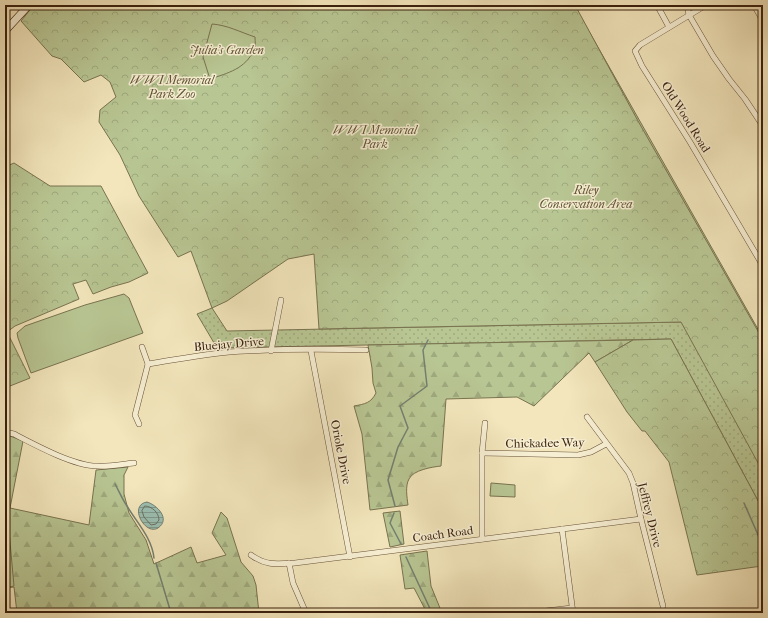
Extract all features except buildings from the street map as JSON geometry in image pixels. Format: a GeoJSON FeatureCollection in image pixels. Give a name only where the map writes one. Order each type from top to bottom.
{"type":"FeatureCollection","features":[{"type":"Feature","properties":{"kind":"main road"},"geometry":{"type":"LineString","coordinates":[[5,31],[29,5]]}},
{"type":"Feature","properties":{"kind":"street"},"geometry":{"type":"LineString","coordinates":[[657,5],[669,27]]}},
{"type":"Feature","properties":{"kind":"street"},"geometry":{"type":"LineString","coordinates":[[687,5],[689,15],[729,79],[745,99],[763,126]]}},
{"type":"Feature","properties":{"kind":"street","name":"Old Wood Road"},"geometry":{"type":"LineString","coordinates":[[706,5],[640,45],[635,51],[637,57],[694,149],[763,266]]}},
{"type":"Feature","properties":{"kind":"street"},"geometry":{"type":"LineString","coordinates":[[754,5],[763,21]]}},
{"type":"Feature","properties":{"kind":"street"},"geometry":{"type":"LineString","coordinates":[[271,351],[281,300]]}},
{"type":"Feature","properties":{"kind":"street"},"geometry":{"type":"LineString","coordinates":[[139,424],[135,415],[148,364],[142,347]]}},
{"type":"Feature","properties":{"kind":"street","name":"Bluejay Drive"},"geometry":{"type":"LineString","coordinates":[[148,364],[206,355],[245,351],[331,349],[366,350]]}},
{"type":"Feature","properties":{"kind":"street","name":"Oriole Drive"},"geometry":{"type":"LineString","coordinates":[[311,350],[350,557]]}},
{"type":"Feature","properties":{"kind":"street","name":"Jeffrey Drive"},"geometry":{"type":"LineString","coordinates":[[587,417],[621,462],[631,478],[640,519],[663,606]]}},
{"type":"Feature","properties":{"kind":"street"},"geometry":{"type":"LineString","coordinates":[[482,539],[482,454],[485,423]]}},
{"type":"Feature","properties":{"kind":"street"},"geometry":{"type":"LineString","coordinates":[[5,432],[14,434],[72,461],[88,465],[97,466],[134,463]]}},
{"type":"Feature","properties":{"kind":"street","name":"Chickadee Way"},"geometry":{"type":"LineString","coordinates":[[482,454],[578,455],[591,452],[606,444]]}},
{"type":"Feature","properties":{"kind":"street","name":"Coach Road"},"geometry":{"type":"LineString","coordinates":[[251,555],[259,561],[270,564],[289,564],[640,519]]}},
{"type":"Feature","properties":{"kind":"street"},"geometry":{"type":"LineString","coordinates":[[528,613],[572,610],[562,529]]}},
{"type":"Feature","properties":{"kind":"street"},"geometry":{"type":"LineString","coordinates":[[289,564],[293,583],[306,613]]}},
{"type":"Feature","properties":{"kind":"green space","name":"WWI Memorial Park"},"geometry":{"type":"Polygon","coordinates":[[[34,5],[575,5],[638,121],[763,340],[763,472],[681,322],[319,329],[314,254],[288,259],[227,301],[212,308],[191,251],[178,257],[139,196],[120,155],[99,122],[100,110],[116,97],[110,82],[101,75],[84,82],[61,59],[52,56],[21,21],[34,5]]]}},
{"type":"Feature","properties":{"kind":"green space"},"geometry":{"type":"Polygon","coordinates":[[[574,5],[763,338],[763,510],[671,339],[217,348],[197,314],[212,308],[227,331],[681,322],[574,5]]]}},
{"type":"Feature","properties":{"kind":"green space","name":"Julia's Garden"},"geometry":{"type":"Polygon","coordinates":[[[212,24],[228,27],[255,37],[255,49],[246,62],[241,66],[210,79],[203,57],[212,24]]]}},
{"type":"Feature","properties":{"kind":"green space"},"geometry":{"type":"Polygon","coordinates":[[[14,163],[50,186],[101,186],[148,273],[129,282],[93,294],[86,280],[73,284],[79,299],[15,326],[7,332],[30,378],[5,388],[5,167],[14,163]]]}},
{"type":"Feature","properties":{"kind":"green space"},"geometry":{"type":"Polygon","coordinates":[[[124,294],[129,298],[143,333],[31,373],[17,333],[25,326],[85,305],[124,294]]]}},
{"type":"Feature","properties":{"kind":"green space"},"geometry":{"type":"Polygon","coordinates":[[[671,339],[763,510],[762,566],[697,575],[669,462],[645,431],[642,431],[627,412],[595,362],[633,340],[671,339]]]}},
{"type":"Feature","properties":{"kind":"green space"},"geometry":{"type":"Polygon","coordinates":[[[633,340],[595,362],[589,353],[534,406],[517,397],[446,399],[441,466],[414,473],[411,476],[407,485],[408,505],[370,510],[362,434],[354,406],[367,402],[372,399],[376,393],[373,383],[368,345],[633,340]]]}},
{"type":"Feature","properties":{"kind":"green space"},"geometry":{"type":"Polygon","coordinates":[[[5,434],[23,441],[10,508],[89,525],[96,470],[128,467],[124,475],[124,494],[129,513],[146,540],[154,564],[191,547],[197,563],[226,555],[212,533],[221,512],[227,518],[241,562],[253,576],[256,585],[259,613],[17,613],[14,587],[5,588],[5,434]]]}},
{"type":"Feature","properties":{"kind":"green space"},"geometry":{"type":"Polygon","coordinates":[[[491,483],[515,485],[515,497],[490,496],[491,483]]]}},
{"type":"Feature","properties":{"kind":"green space"},"geometry":{"type":"Polygon","coordinates":[[[400,511],[404,544],[390,547],[383,513],[400,511]]]}},
{"type":"Feature","properties":{"kind":"green space"},"geometry":{"type":"Polygon","coordinates":[[[5,520],[8,520],[14,586],[5,588],[5,520]]]}},
{"type":"Feature","properties":{"kind":"green space"},"geometry":{"type":"Polygon","coordinates":[[[427,551],[431,586],[442,613],[427,613],[414,588],[405,589],[400,555],[427,551]]]}},
{"type":"Feature","properties":{"kind":"water"},"geometry":{"type":"Polygon","coordinates":[[[147,502],[155,506],[163,517],[162,524],[158,528],[148,528],[140,519],[139,508],[141,504],[147,502]]]}},
{"type":"Feature","properties":{"kind":"waterway"},"geometry":{"type":"LineString","coordinates":[[395,506],[388,480],[398,447],[408,428],[400,406],[427,386],[423,350],[428,340]]}},
{"type":"Feature","properties":{"kind":"waterway"},"geometry":{"type":"LineString","coordinates":[[115,484],[125,503],[144,531],[153,551],[154,558]]}},
{"type":"Feature","properties":{"kind":"waterway"},"geometry":{"type":"LineString","coordinates":[[744,503],[763,546]]}},
{"type":"Feature","properties":{"kind":"waterway"},"geometry":{"type":"LineString","coordinates":[[394,513],[390,523],[401,544]]}},
{"type":"Feature","properties":{"kind":"waterway"},"geometry":{"type":"LineString","coordinates":[[406,557],[432,613]]}},
{"type":"Feature","properties":{"kind":"waterway"},"geometry":{"type":"LineString","coordinates":[[156,563],[171,613]]}},
{"type":"Feature","properties":{"kind":"park label","name":"WWI Memorial Park Zoo"},"geometry":{"type":"Point","coordinates":[172,87]}},
{"type":"Feature","properties":{"kind":"park label","name":"Riley Conservation Area"},"geometry":{"type":"Point","coordinates":[586,197]}}]}
